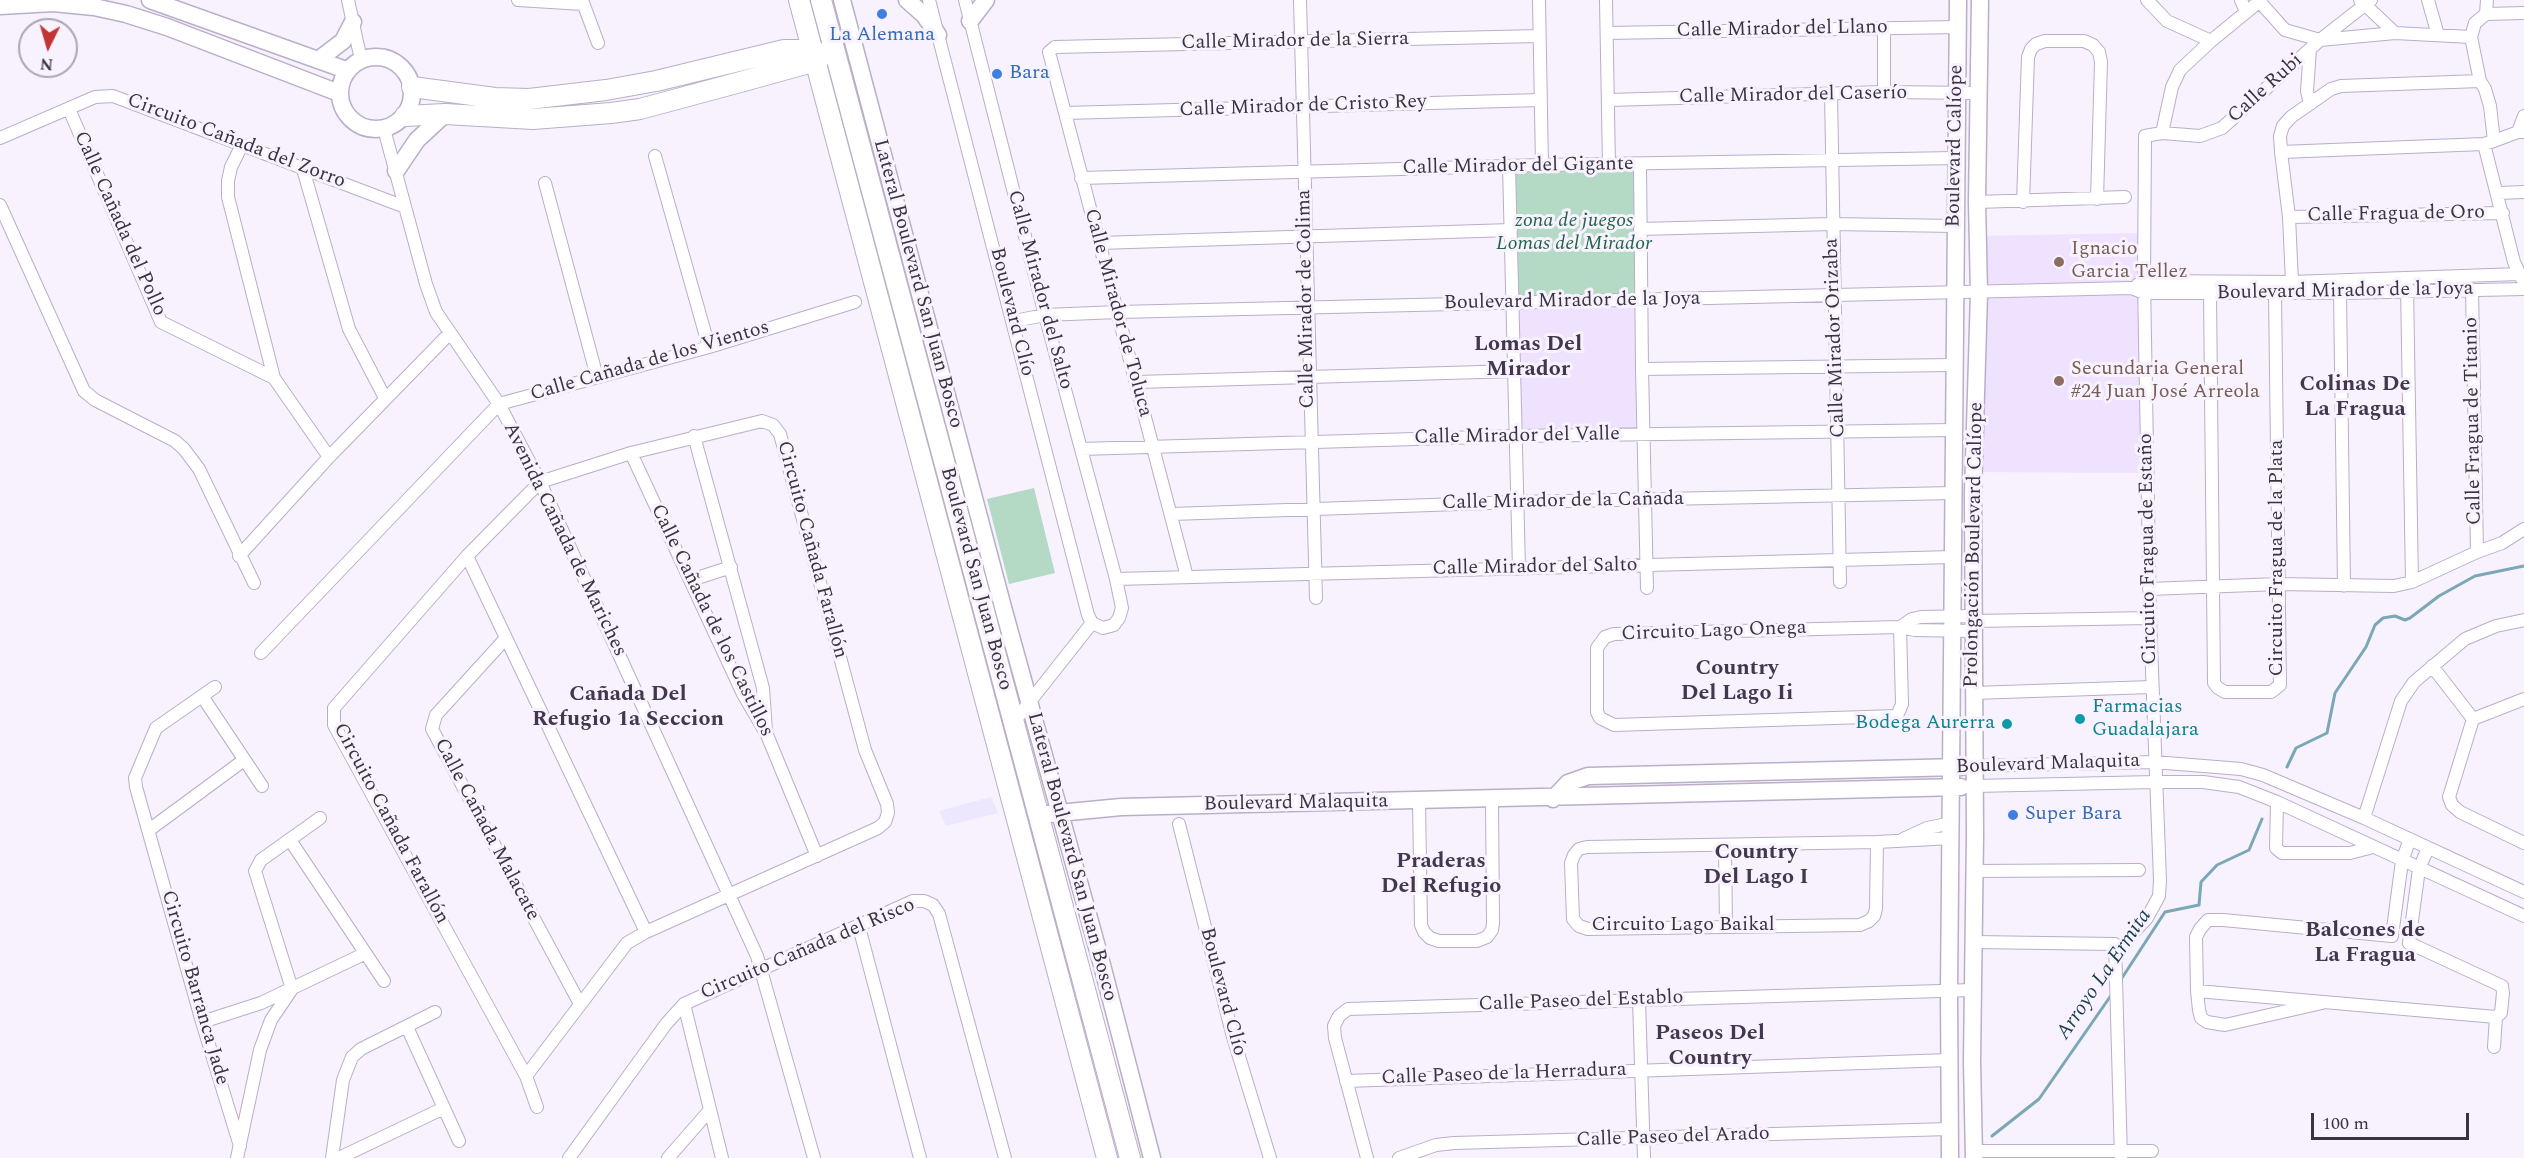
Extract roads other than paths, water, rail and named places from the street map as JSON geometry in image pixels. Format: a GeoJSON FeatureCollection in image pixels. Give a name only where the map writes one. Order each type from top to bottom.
{"type":"FeatureCollection","features":[{"type":"Feature","properties":{"kind":"main road","name":"Boulevard San Juan Bosco"},"geometry":{"type":"LineString","coordinates":[[821,0],[1130,1158]]}},
{"type":"Feature","properties":{"kind":"main road","name":"Boulevard San Juan Bosco"},"geometry":{"type":"LineString","coordinates":[[801,7],[817,55],[827,105],[1107,1158]]}},
{"type":"Feature","properties":{"kind":"main road"},"geometry":{"type":"LineString","coordinates":[[771,53],[793,38],[801,7]]}},
{"type":"Feature","properties":{"kind":"main road"},"geometry":{"type":"LineString","coordinates":[[405,116],[445,114],[533,119],[611,113],[686,97],[817,55],[831,34]]}},
{"type":"Feature","properties":{"kind":"main road"},"geometry":{"type":"LineString","coordinates":[[412,87],[495,98],[529,99],[606,90],[794,49],[817,55],[840,68]]}},
{"type":"Feature","properties":{"kind":"main road"},"geometry":{"type":"LineString","coordinates":[[827,105],[833,92],[844,95],[849,101]]}},
{"type":"Feature","properties":{"kind":"main road"},"geometry":{"type":"LineString","coordinates":[[980,685],[1001,679]]}},
{"type":"Feature","properties":{"kind":"street"},"geometry":{"type":"LineString","coordinates":[[150,0],[346,70]]}},
{"type":"Feature","properties":{"kind":"street"},"geometry":{"type":"LineString","coordinates":[[348,0],[361,60]]}},
{"type":"Feature","properties":{"kind":"street"},"geometry":{"type":"LineString","coordinates":[[518,0],[582,2],[598,43]]}},
{"type":"Feature","properties":{"kind":"street","name":"Lateral Boulevard San Juan Bosco"},"geometry":{"type":"LineString","coordinates":[[842,0],[1152,1158]]}},
{"type":"Feature","properties":{"kind":"street"},"geometry":{"type":"LineString","coordinates":[[907,0],[924,15],[938,35]]}},
{"type":"Feature","properties":{"kind":"street","name":"Boulevard Clío"},"geometry":{"type":"LineString","coordinates":[[929,0],[1014,321],[1088,615],[1092,623]]}},
{"type":"Feature","properties":{"kind":"street","name":"Calle Mirador del Salto"},"geometry":{"type":"LineString","coordinates":[[965,0],[1122,608],[1114,626],[1104,628],[1092,623]]}},
{"type":"Feature","properties":{"kind":"street"},"geometry":{"type":"LineString","coordinates":[[970,21],[986,0]]}},
{"type":"Feature","properties":{"kind":"street","name":"Calle Mirador de Colima"},"geometry":{"type":"LineString","coordinates":[[1300,0],[1310,442],[1316,598]]}},
{"type":"Feature","properties":{"kind":"street"},"geometry":{"type":"LineString","coordinates":[[1539,0],[1542,165]]}},
{"type":"Feature","properties":{"kind":"street"},"geometry":{"type":"LineString","coordinates":[[1606,0],[1609,165]]}},
{"type":"Feature","properties":{"kind":"street"},"geometry":{"type":"LineString","coordinates":[[2147,0],[2168,21],[2211,41]]}},
{"type":"Feature","properties":{"kind":"street"},"geometry":{"type":"LineString","coordinates":[[2241,0],[2246,12]]}},
{"type":"Feature","properties":{"kind":"street"},"geometry":{"type":"LineString","coordinates":[[2428,0],[2438,35]]}},
{"type":"Feature","properties":{"kind":"street"},"geometry":{"type":"LineString","coordinates":[[2486,14],[2487,0]]}},
{"type":"Feature","properties":{"kind":"street"},"geometry":{"type":"LineString","coordinates":[[2162,133],[2175,78],[2211,41],[2260,1],[2285,30],[2320,40],[2395,33],[2471,37]]}},
{"type":"Feature","properties":{"kind":"street","name":"Boulevard Calíope"},"geometry":{"type":"LineString","coordinates":[[1954,293],[1957,2]]}},
{"type":"Feature","properties":{"kind":"street"},"geometry":{"type":"LineString","coordinates":[[2365,2],[2395,33]]}},
{"type":"Feature","properties":{"kind":"street","name":"Calle Rubi"},"geometry":{"type":"LineString","coordinates":[[2145,136],[2162,133],[2200,136],[2222,128],[2365,2]]}},
{"type":"Feature","properties":{"kind":"street"},"geometry":{"type":"LineString","coordinates":[[0,6],[53,3],[94,7],[126,14],[167,27],[339,93]]}},
{"type":"Feature","properties":{"kind":"street","name":"Boulevard Calíope"},"geometry":{"type":"LineString","coordinates":[[1979,293],[1978,93],[1982,4]]}},
{"type":"Feature","properties":{"kind":"street"},"geometry":{"type":"LineString","coordinates":[[2522,278],[2498,193],[2489,142],[2488,97],[2480,81],[2471,37],[2475,23],[2486,14],[2524,13]]}},
{"type":"Feature","properties":{"kind":"street"},"geometry":{"type":"LineString","coordinates":[[318,60],[343,41],[353,22]]}},
{"type":"Feature","properties":{"kind":"street","name":"Calle Mirador del Llano"},"geometry":{"type":"LineString","coordinates":[[1607,33],[1958,27]]}},
{"type":"Feature","properties":{"kind":"street"},"geometry":{"type":"LineString","coordinates":[[1884,28],[1884,92]]}},
{"type":"Feature","properties":{"kind":"street"},"geometry":{"type":"LineString","coordinates":[[2294,34],[2306,54],[2307,91],[2310,104]]}},
{"type":"Feature","properties":{"kind":"street","name":"Calle Mirador de la Sierra"},"geometry":{"type":"LineString","coordinates":[[1051,49],[1539,36]]}},
{"type":"Feature","properties":{"kind":"street"},"geometry":{"type":"LineString","coordinates":[[2023,202],[2028,57],[2036,44],[2045,41],[2084,41],[2093,45],[2099,52],[2101,62],[2097,199]]}},
{"type":"Feature","properties":{"kind":"street","name":"Calle Mirador de Toluca"},"geometry":{"type":"LineString","coordinates":[[1051,49],[1049,57],[1187,577]]}},
{"type":"Feature","properties":{"kind":"street"},"geometry":{"type":"LineString","coordinates":[[382,57],[392,61],[408,76],[412,87],[412,102],[405,116],[399,122],[384,129],[371,130],[358,126],[348,118],[341,106],[339,93],[346,70],[361,60],[382,57]]}},
{"type":"Feature","properties":{"kind":"street"},"geometry":{"type":"LineString","coordinates":[[2292,282],[2289,217],[2280,136],[2283,126],[2310,104],[2341,86],[2480,81]]}},
{"type":"Feature","properties":{"kind":"street","name":"Calle Mirador del Caserío"},"geometry":{"type":"LineString","coordinates":[[1609,100],[1884,92],[1978,93]]}},
{"type":"Feature","properties":{"kind":"street","name":"Calle Mirador Orizaba"},"geometry":{"type":"LineString","coordinates":[[1831,94],[1840,582]]}},
{"type":"Feature","properties":{"kind":"street","name":"Circuito Cañada del Zorro"},"geometry":{"type":"LineString","coordinates":[[0,138],[95,97],[113,96],[405,207]]}},
{"type":"Feature","properties":{"kind":"street","name":"Calle Mirador de Cristo Rey"},"geometry":{"type":"LineString","coordinates":[[1065,113],[1541,100]]}},
{"type":"Feature","properties":{"kind":"street","name":"Calle Cañada del Pollo"},"geometry":{"type":"LineString","coordinates":[[69,109],[156,316],[167,326],[274,378]]}},
{"type":"Feature","properties":{"kind":"street"},"geometry":{"type":"LineString","coordinates":[[396,171],[417,140],[445,114]]}},
{"type":"Feature","properties":{"kind":"street"},"geometry":{"type":"LineString","coordinates":[[2281,152],[2489,142],[2521,132],[2524,116]]}},
{"type":"Feature","properties":{"kind":"street","name":"Avenida Cañada de Mariches"},"geometry":{"type":"LineString","coordinates":[[384,129],[426,284],[436,312],[499,404],[540,482],[730,895],[762,971],[814,1158]]}},
{"type":"Feature","properties":{"kind":"street","name":"Circuito Fragua de Estaño"},"geometry":{"type":"LineString","coordinates":[[2145,136],[2144,287],[2151,687],[2155,782]]}},
{"type":"Feature","properties":{"kind":"street"},"geometry":{"type":"LineString","coordinates":[[242,146],[231,167],[228,197],[274,378],[329,457]]}},
{"type":"Feature","properties":{"kind":"street"},"geometry":{"type":"LineString","coordinates":[[655,156],[709,347]]}},
{"type":"Feature","properties":{"kind":"street","name":"Calle Mirador del Gigante"},"geometry":{"type":"LineString","coordinates":[[1081,178],[1542,165],[1956,158]]}},
{"type":"Feature","properties":{"kind":"street"},"geometry":{"type":"LineString","coordinates":[[1640,165],[1647,588]]}},
{"type":"Feature","properties":{"kind":"street"},"geometry":{"type":"LineString","coordinates":[[1509,166],[1519,568]]}},
{"type":"Feature","properties":{"kind":"street"},"geometry":{"type":"LineString","coordinates":[[303,169],[349,330],[385,398]]}},
{"type":"Feature","properties":{"kind":"street"},"geometry":{"type":"LineString","coordinates":[[545,183],[597,376]]}},
{"type":"Feature","properties":{"kind":"street"},"geometry":{"type":"LineString","coordinates":[[2498,193],[2524,192]]}},
{"type":"Feature","properties":{"kind":"street"},"geometry":{"type":"LineString","coordinates":[[1977,202],[2125,197]]}},
{"type":"Feature","properties":{"kind":"street"},"geometry":{"type":"LineString","coordinates":[[0,205],[84,391],[95,400],[175,441],[184,449],[199,469],[254,583]]}},
{"type":"Feature","properties":{"kind":"street","name":"Calle Fragua de Oro"},"geometry":{"type":"LineString","coordinates":[[2289,217],[2503,213]]}},
{"type":"Feature","properties":{"kind":"street"},"geometry":{"type":"LineString","coordinates":[[1640,229],[1832,224],[1955,226]]}},
{"type":"Feature","properties":{"kind":"street"},"geometry":{"type":"LineString","coordinates":[[1099,243],[1511,230]]}},
{"type":"Feature","properties":{"kind":"street"},"geometry":{"type":"LineString","coordinates":[[2407,278],[2412,582]]}},
{"type":"Feature","properties":{"kind":"street","name":"Boulevard Mirador de la Joya"},"geometry":{"type":"LineString","coordinates":[[1014,321],[1045,315],[1118,312],[1979,293],[2407,278],[2522,278]]}},
{"type":"Feature","properties":{"kind":"street","name":"Boulevard Mirador de la Joya"},"geometry":{"type":"LineString","coordinates":[[2144,287],[2210,293],[2524,289]]}},
{"type":"Feature","properties":{"kind":"street","name":"Calle Fragua de Titanio"},"geometry":{"type":"LineString","coordinates":[[2472,290],[2477,552]]}},
{"type":"Feature","properties":{"kind":"street","name":"Prolongación Boulevard Calíope"},"geometry":{"type":"LineString","coordinates":[[1950,1158],[1954,293]]}},
{"type":"Feature","properties":{"kind":"street","name":"Prolongación Boulevard Calíope"},"geometry":{"type":"LineString","coordinates":[[1974,1154],[1973,494],[1979,293]]}},
{"type":"Feature","properties":{"kind":"street","name":"Circuito Fragua de la Plata"},"geometry":{"type":"LineString","coordinates":[[2210,293],[2214,683],[2224,692],[2271,692],[2280,685],[2275,293]]}},
{"type":"Feature","properties":{"kind":"street"},"geometry":{"type":"LineString","coordinates":[[2340,293],[2344,585]]}},
{"type":"Feature","properties":{"kind":"street","name":"Calle Cañada de los Vientos"},"geometry":{"type":"LineString","coordinates":[[499,404],[709,347],[855,302]]}},
{"type":"Feature","properties":{"kind":"street"},"geometry":{"type":"LineString","coordinates":[[240,556],[329,457],[449,334]]}},
{"type":"Feature","properties":{"kind":"street"},"geometry":{"type":"LineString","coordinates":[[1642,369],[1954,365]]}},
{"type":"Feature","properties":{"kind":"street"},"geometry":{"type":"LineString","coordinates":[[1137,382],[1515,370]]}},
{"type":"Feature","properties":{"kind":"street"},"geometry":{"type":"LineString","coordinates":[[261,653],[499,404]]}},
{"type":"Feature","properties":{"kind":"street","name":"Circuito Cañada Farallón"},"geometry":{"type":"LineString","coordinates":[[526,1076],[627,943],[646,932],[878,828],[885,822],[888,813],[887,804],[866,750],[780,434],[774,425],[762,421],[694,436],[540,482],[467,556],[338,701],[333,716],[340,736],[526,1076],[537,1107]]}},
{"type":"Feature","properties":{"kind":"street","name":"Calle Mirador del Valle"},"geometry":{"type":"LineString","coordinates":[[1081,449],[1515,436],[1954,430]]}},
{"type":"Feature","properties":{"kind":"street"},"geometry":{"type":"LineString","coordinates":[[694,436],[763,688],[767,735]]}},
{"type":"Feature","properties":{"kind":"street","name":"Calle Cañada de los Castillos"},"geometry":{"type":"LineString","coordinates":[[631,453],[743,694],[767,735],[817,856]]}},
{"type":"Feature","properties":{"kind":"street","name":"Calle Mirador de la Cañada"},"geometry":{"type":"LineString","coordinates":[[1172,514],[1517,502],[1954,493]]}},
{"type":"Feature","properties":{"kind":"street"},"geometry":{"type":"LineString","coordinates":[[2149,589],[2279,584],[2394,586],[2412,582],[2502,543],[2524,529]]}},
{"type":"Feature","properties":{"kind":"street"},"geometry":{"type":"LineString","coordinates":[[467,556],[646,932]]}},
{"type":"Feature","properties":{"kind":"street","name":"Calle Mirador del Salto"},"geometry":{"type":"LineString","coordinates":[[1116,579],[1953,557]]}},
{"type":"Feature","properties":{"kind":"street"},"geometry":{"type":"LineString","coordinates":[[691,580],[731,567]]}},
{"type":"Feature","properties":{"kind":"street","name":"Circuito Lago Onega"},"geometry":{"type":"LineString","coordinates":[[1900,627],[1902,704],[1897,716],[1614,725],[1600,718],[1597,712],[1597,648],[1605,637],[1614,634],[1900,627],[1912,619],[1922,617],[1953,623],[2150,618]]}},
{"type":"Feature","properties":{"kind":"street"},"geometry":{"type":"LineString","coordinates":[[2364,818],[2401,700],[2414,682],[2465,639],[2496,626],[2524,620]]}},
{"type":"Feature","properties":{"kind":"street"},"geometry":{"type":"LineString","coordinates":[[1013,723],[1092,623]]}},
{"type":"Feature","properties":{"kind":"street","name":"Calle Cañada Malacate"},"geometry":{"type":"LineString","coordinates":[[506,639],[436,715],[432,729],[580,1004]]}},
{"type":"Feature","properties":{"kind":"street"},"geometry":{"type":"LineString","coordinates":[[2432,666],[2473,719]]}},
{"type":"Feature","properties":{"kind":"street","name":"Circuito Barranca Jade"},"geometry":{"type":"LineString","coordinates":[[215,687],[156,728],[137,770],[136,787],[238,1152]]}},
{"type":"Feature","properties":{"kind":"street"},"geometry":{"type":"LineString","coordinates":[[1973,693],[2151,687]]}},
{"type":"Feature","properties":{"kind":"street"},"geometry":{"type":"LineString","coordinates":[[201,696],[262,786]]}},
{"type":"Feature","properties":{"kind":"street"},"geometry":{"type":"LineString","coordinates":[[2473,719],[2524,699]]}},
{"type":"Feature","properties":{"kind":"street"},"geometry":{"type":"LineString","coordinates":[[2473,719],[2451,788],[2449,797],[2451,805],[2460,812],[2524,843]]}},
{"type":"Feature","properties":{"kind":"street"},"geometry":{"type":"LineString","coordinates":[[149,830],[244,760]]}},
{"type":"Feature","properties":{"kind":"street","name":"Boulevard Malaquita"},"geometry":{"type":"LineString","coordinates":[[1553,798],[1568,783],[1588,776],[2154,762],[2241,769],[2264,775],[2364,818],[2524,892]]}},
{"type":"Feature","properties":{"kind":"street"},"geometry":{"type":"LineString","coordinates":[[2134,932],[2147,918],[2159,896],[2155,782]]}},
{"type":"Feature","properties":{"kind":"street","name":"Boulevard Malaquita"},"geometry":{"type":"LineString","coordinates":[[1038,815],[1121,807],[2203,782],[2239,787],[2277,802],[2524,916]]}},
{"type":"Feature","properties":{"kind":"street"},"geometry":{"type":"LineString","coordinates":[[1419,801],[1421,925],[1430,938],[1440,941],[1477,941],[1487,937],[1492,930],[1493,923],[1491,800]]}},
{"type":"Feature","properties":{"kind":"street"},"geometry":{"type":"LineString","coordinates":[[2277,802],[2276,848],[2282,853],[2350,853],[2373,847]]}},
{"type":"Feature","properties":{"kind":"street"},"geometry":{"type":"LineString","coordinates":[[292,989],[255,871],[261,860],[320,818]]}},
{"type":"Feature","properties":{"kind":"street","name":"Boulevard Clío"},"geometry":{"type":"LineString","coordinates":[[1179,824],[1233,1037],[1270,1158]]}},
{"type":"Feature","properties":{"kind":"street","name":"Circuito Lago Baikal"},"geometry":{"type":"LineString","coordinates":[[1900,841],[1927,828],[1952,830]]}},
{"type":"Feature","properties":{"kind":"street","name":"Circuito Lago Baikal"},"geometry":{"type":"LineString","coordinates":[[1877,842],[1876,909],[1869,921],[1860,925],[1588,929],[1579,926],[1573,919],[1571,863],[1579,849],[1587,847],[1900,841],[1952,830]]}},
{"type":"Feature","properties":{"kind":"street"},"geometry":{"type":"LineString","coordinates":[[2322,1003],[2225,1025],[2214,1024],[2201,1017],[2197,991],[2196,937],[2200,929],[2208,920],[2392,936],[2402,861],[2410,839]]}},
{"type":"Feature","properties":{"kind":"street"},"geometry":{"type":"LineString","coordinates":[[290,840],[384,981]]}},
{"type":"Feature","properties":{"kind":"street"},"geometry":{"type":"LineString","coordinates":[[1725,845],[1726,927]]}},
{"type":"Feature","properties":{"kind":"street"},"geometry":{"type":"LineString","coordinates":[[2197,991],[2496,1017],[2501,1013],[2502,986],[2409,943],[2419,869],[2428,848]]}},
{"type":"Feature","properties":{"kind":"street"},"geometry":{"type":"LineString","coordinates":[[1975,871],[2139,870]]}},
{"type":"Feature","properties":{"kind":"street","name":"Circuito Cañada del Risco"},"geometry":{"type":"LineString","coordinates":[[569,1158],[666,1024],[684,1004],[762,971],[913,901],[924,901],[933,905],[939,914],[1005,1158]]}},
{"type":"Feature","properties":{"kind":"street"},"geometry":{"type":"LineString","coordinates":[[859,927],[920,1158]]}},
{"type":"Feature","properties":{"kind":"street"},"geometry":{"type":"LineString","coordinates":[[1974,942],[2114,943],[2118,989],[2121,1154]]}},
{"type":"Feature","properties":{"kind":"street"},"geometry":{"type":"LineString","coordinates":[[202,1022],[261,1003],[364,954]]}},
{"type":"Feature","properties":{"kind":"street"},"geometry":{"type":"LineString","coordinates":[[238,1152],[260,1050],[271,1020],[292,989]]}},
{"type":"Feature","properties":{"kind":"street","name":"Calle Paseo del Establo"},"geometry":{"type":"LineString","coordinates":[[1367,1158],[1335,1038],[1334,1026],[1339,1016],[1348,1009],[1973,990]]}},
{"type":"Feature","properties":{"kind":"street"},"geometry":{"type":"LineString","coordinates":[[1639,1000],[1644,1158]]}},
{"type":"Feature","properties":{"kind":"street"},"geometry":{"type":"LineString","coordinates":[[261,1003],[271,1020]]}},
{"type":"Feature","properties":{"kind":"street"},"geometry":{"type":"LineString","coordinates":[[684,1004],[722,1158]]}},
{"type":"Feature","properties":{"kind":"street"},"geometry":{"type":"LineString","coordinates":[[332,1158],[346,1067],[352,1057],[361,1049],[435,1012]]}},
{"type":"Feature","properties":{"kind":"street"},"geometry":{"type":"LineString","coordinates":[[2494,1047],[2496,1017]]}},
{"type":"Feature","properties":{"kind":"street"},"geometry":{"type":"LineString","coordinates":[[407,1027],[459,1141]]}},
{"type":"Feature","properties":{"kind":"street","name":"Calle Paseo de la Herradura"},"geometry":{"type":"LineString","coordinates":[[1346,1081],[1949,1060]]}},
{"type":"Feature","properties":{"kind":"street"},"geometry":{"type":"LineString","coordinates":[[339,1158],[444,1108]]}},
{"type":"Feature","properties":{"kind":"street"},"geometry":{"type":"LineString","coordinates":[[668,1158],[709,1111]]}},
{"type":"Feature","properties":{"kind":"street","name":"Calle Paseo del Arado"},"geometry":{"type":"LineString","coordinates":[[1399,1158],[1436,1145],[1950,1129]]}},
{"type":"Feature","properties":{"kind":"street"},"geometry":{"type":"LineString","coordinates":[[1974,1154],[2121,1154],[2152,1151]]}},
{"type":"Feature","properties":{"kind":"waterway","name":"Arroyo La Ermita"},"geometry":{"type":"LineString","coordinates":[[2287,767],[2296,748],[2327,733],[2335,693],[2366,647],[2375,625],[2383,618],[2395,616],[2405,620],[2439,596],[2475,576],[2524,566]]}},
{"type":"Feature","properties":{"kind":"waterway","name":"Arroyo La Ermita"},"geometry":{"type":"LineString","coordinates":[[2120,981],[2165,912],[2199,905],[2201,882],[2217,865],[2249,850],[2262,819]]}},
{"type":"Feature","properties":{"kind":"waterway","name":"Arroyo La Ermita"},"geometry":{"type":"LineString","coordinates":[[1992,1136],[2039,1099],[2112,994]]}},
{"type":"Feature","properties":{"kind":"place","name":"La Alemana"},"geometry":{"type":"Point","coordinates":[882,14]}},
{"type":"Feature","properties":{"kind":"place","name":"Bara"},"geometry":{"type":"Point","coordinates":[997,74]}},
{"type":"Feature","properties":{"kind":"place","name":"Ignacio Garcia Tellez"},"geometry":{"type":"Point","coordinates":[2059,262]}},
{"type":"Feature","properties":{"kind":"place","name":"Secundaria General #24 Juan José Arreola"},"geometry":{"type":"Point","coordinates":[2059,381]}},
{"type":"Feature","properties":{"kind":"place","name":"Farmacias Guadalajara"},"geometry":{"type":"Point","coordinates":[2080,719]}},
{"type":"Feature","properties":{"kind":"place","name":"Bodega Aurerra"},"geometry":{"type":"Point","coordinates":[2007,724]}},
{"type":"Feature","properties":{"kind":"place","name":"Super Bara"},"geometry":{"type":"Point","coordinates":[2013,815]}},
{"type":"Feature","properties":{"kind":"district","name":"Lomas Del Mirador"},"geometry":{"type":"Point","coordinates":[1528,358]}},
{"type":"Feature","properties":{"kind":"district","name":"Colinas De La Fragua"},"geometry":{"type":"Point","coordinates":[2355,398]}},
{"type":"Feature","properties":{"kind":"district","name":"Country Del Lago Ii"},"geometry":{"type":"Point","coordinates":[1737,682]}},
{"type":"Feature","properties":{"kind":"district","name":"Cañada Del Refugio 1a Seccion"},"geometry":{"type":"Point","coordinates":[628,708]}},
{"type":"Feature","properties":{"kind":"district","name":"Country Del Lago I"},"geometry":{"type":"Point","coordinates":[1756,866]}},
{"type":"Feature","properties":{"kind":"district","name":"Praderas Del Refugio"},"geometry":{"type":"Point","coordinates":[1441,876]}},
{"type":"Feature","properties":{"kind":"district","name":"Balcones de La Fragua"},"geometry":{"type":"Point","coordinates":[2365,944]}},
{"type":"Feature","properties":{"kind":"district","name":"Paseos Del Country"},"geometry":{"type":"Point","coordinates":[1710,1048]}},
{"type":"Feature","properties":{"kind":"park label","name":"zona de juegos Lomas del Mirador"},"geometry":{"type":"Point","coordinates":[1574,234]}}]}
